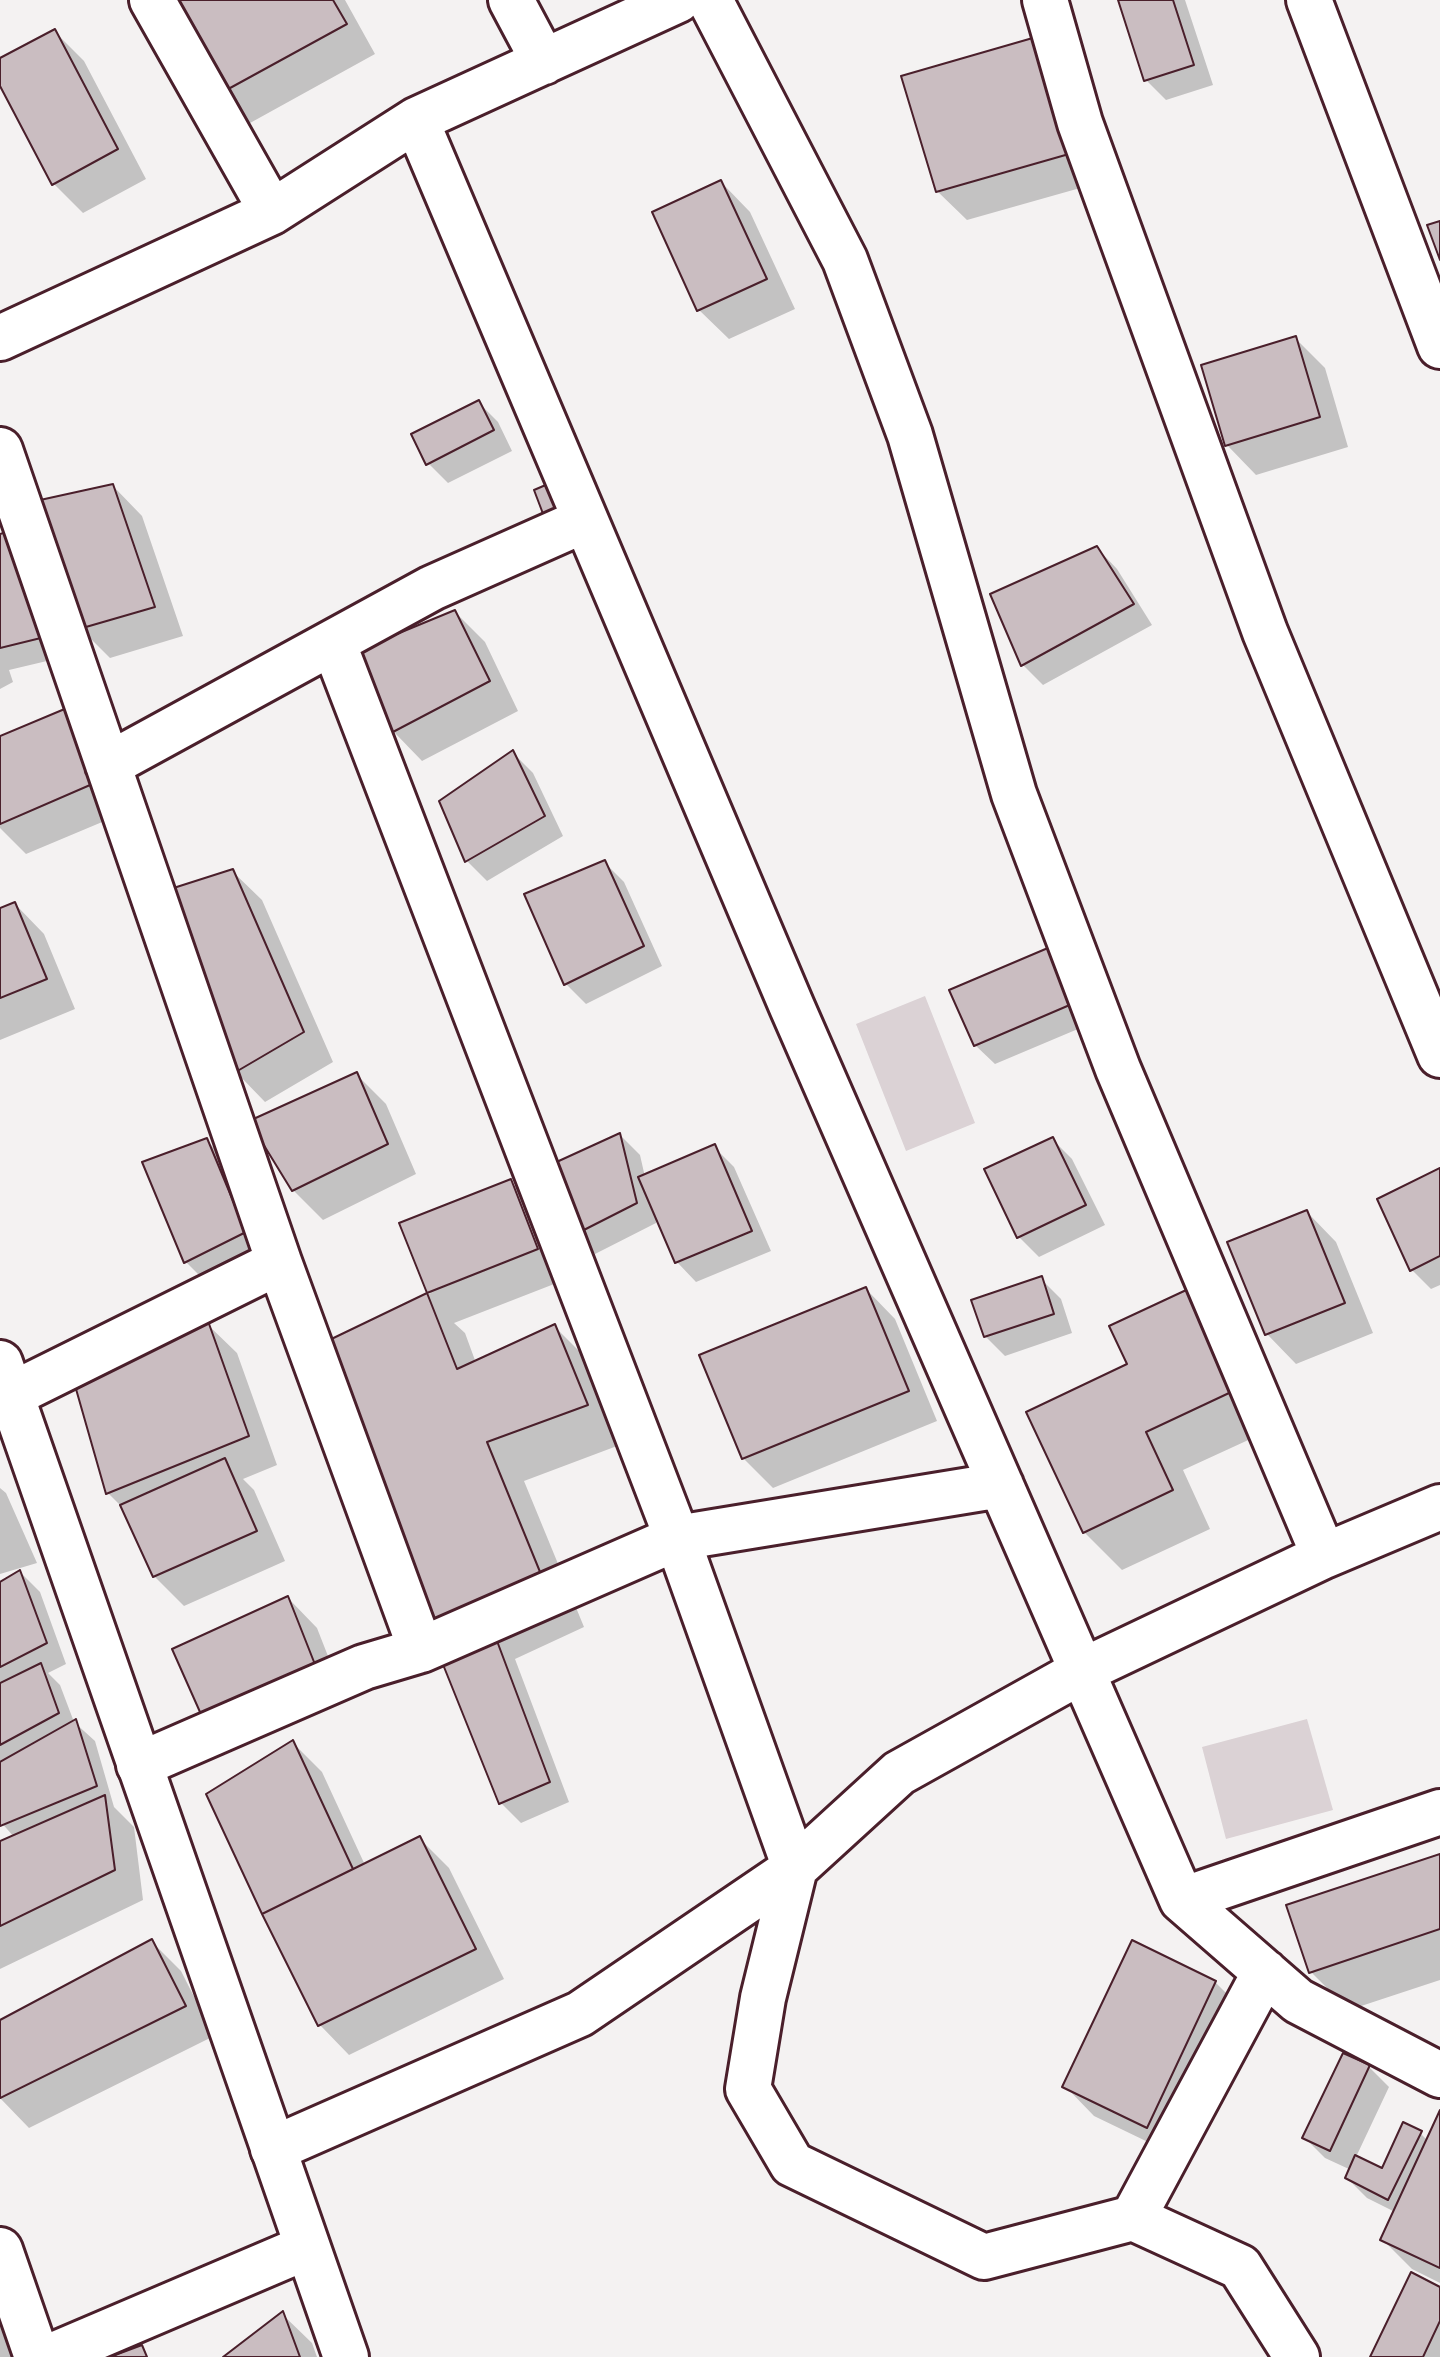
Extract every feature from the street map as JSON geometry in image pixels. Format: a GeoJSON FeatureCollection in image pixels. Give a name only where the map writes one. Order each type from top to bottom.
{"type":"FeatureCollection","features":[{"type":"Feature","properties":{"kind":"street"},"geometry":{"type":"LineString","coordinates":[[152,0],[272,212]]}},
{"type":"Feature","properties":{"kind":"street"},"geometry":{"type":"LineString","coordinates":[[511,0],[544,62]]}},
{"type":"Feature","properties":{"kind":"street"},"geometry":{"type":"LineString","coordinates":[[0,338],[272,212],[416,120],[678,0]]}},
{"type":"Feature","properties":{"kind":"street"},"geometry":{"type":"LineString","coordinates":[[710,0],[845,260],[910,435],[1014,794],[1118,1069],[1324,1556]]}},
{"type":"Feature","properties":{"kind":"street"},"geometry":{"type":"LineString","coordinates":[[1045,0],[1080,123],[1265,632],[1440,1055]]}},
{"type":"Feature","properties":{"kind":"street"},"geometry":{"type":"LineString","coordinates":[[1309,0],[1440,346]]}},
{"type":"Feature","properties":{"kind":"street"},"geometry":{"type":"LineString","coordinates":[[416,120],[792,1007],[1182,1900],[1298,2001],[1440,2075]]}},
{"type":"Feature","properties":{"kind":"street"},"geometry":{"type":"LineString","coordinates":[[0,450],[279,1262],[421,1650]]}},
{"type":"Feature","properties":{"kind":"street"},"geometry":{"type":"LineString","coordinates":[[108,765],[432,588],[585,520]]}},
{"type":"Feature","properties":{"kind":"street"},"geometry":{"type":"LineString","coordinates":[[333,642],[677,1538],[795,1868],[763,1998],[748,2089],[792,2164],[984,2257],[1133,2218],[1240,2267],[1297,2357]]}},
{"type":"Feature","properties":{"kind":"street"},"geometry":{"type":"LineString","coordinates":[[279,1262],[5,1379],[346,2357]]}},
{"type":"Feature","properties":{"kind":"street"},"geometry":{"type":"LineString","coordinates":[[139,1765],[364,1667],[421,1650],[677,1538],[1001,1485]]}},
{"type":"Feature","properties":{"kind":"street"},"geometry":{"type":"LineString","coordinates":[[273,2149],[580,2014],[795,1868],[899,1773],[1082,1671],[1324,1556],[1440,1507]]}},
{"type":"Feature","properties":{"kind":"street"},"geometry":{"type":"LineString","coordinates":[[1182,1900],[1440,1812]]}},
{"type":"Feature","properties":{"kind":"street"},"geometry":{"type":"LineString","coordinates":[[1133,2218],[1265,1972]]}},
{"type":"Feature","properties":{"kind":"street"},"geometry":{"type":"LineString","coordinates":[[49,2357],[307,2247]]}},
{"type":"Feature","properties":{"kind":"street"},"geometry":{"type":"LineString","coordinates":[[0,2250],[37,2357]]}},
{"type":"Feature","properties":{"kind":"shaded area"},"geometry":{"type":"Polygon","coordinates":[[[925,996],[975,1123],[906,1151],[856,1024],[925,996]]]}},
{"type":"Feature","properties":{"kind":"shaded area"},"geometry":{"type":"Polygon","coordinates":[[[1307,1719],[1333,1810],[1226,1839],[1202,1747],[1307,1719]]]}},
{"type":"Feature","properties":{"kind":"building"},"geometry":{"type":"Polygon","coordinates":[[[155,0],[333,0],[347,24],[210,99],[155,0]]]}},
{"type":"Feature","properties":{"kind":"building"},"geometry":{"type":"Polygon","coordinates":[[[1118,0],[1173,0],[1194,65],[1144,81],[1118,0]]]}},
{"type":"Feature","properties":{"kind":"building"},"geometry":{"type":"Polygon","coordinates":[[[55,29],[118,149],[52,185],[0,86],[0,58],[55,29]]]}},
{"type":"Feature","properties":{"kind":"building"},"geometry":{"type":"Polygon","coordinates":[[[1050,33],[1083,150],[936,192],[901,76],[1050,33]]]}},
{"type":"Feature","properties":{"kind":"building"},"geometry":{"type":"Polygon","coordinates":[[[721,180],[767,279],[697,311],[652,212],[721,180]]]}},
{"type":"Feature","properties":{"kind":"building"},"geometry":{"type":"Polygon","coordinates":[[[1440,221],[1440,260],[1427,225],[1440,221]]]}},
{"type":"Feature","properties":{"kind":"building"},"geometry":{"type":"Polygon","coordinates":[[[1296,336],[1320,417],[1225,446],[1201,365],[1296,336]]]}},
{"type":"Feature","properties":{"kind":"building"},"geometry":{"type":"Polygon","coordinates":[[[479,400],[494,430],[426,465],[411,434],[479,400]]]}},
{"type":"Feature","properties":{"kind":"building"},"geometry":{"type":"Polygon","coordinates":[[[555,481],[567,510],[545,519],[534,490],[555,481]]]}},
{"type":"Feature","properties":{"kind":"building"},"geometry":{"type":"Polygon","coordinates":[[[113,484],[155,607],[79,629],[31,502],[113,484]]]}},
{"type":"Feature","properties":{"kind":"building"},"geometry":{"type":"Polygon","coordinates":[[[9,531],[49,636],[0,648],[0,534],[9,531]]]}},
{"type":"Feature","properties":{"kind":"building"},"geometry":{"type":"Polygon","coordinates":[[[1097,546],[1134,604],[1021,666],[990,594],[1097,546]]]}},
{"type":"Feature","properties":{"kind":"building"},"geometry":{"type":"Polygon","coordinates":[[[455,610],[490,681],[391,733],[358,650],[455,610]]]}},
{"type":"Feature","properties":{"kind":"building"},"geometry":{"type":"Polygon","coordinates":[[[67,708],[97,782],[0,824],[0,736],[67,708]]]}},
{"type":"Feature","properties":{"kind":"building"},"geometry":{"type":"Polygon","coordinates":[[[513,750],[545,816],[465,862],[439,801],[513,750]]]}},
{"type":"Feature","properties":{"kind":"building"},"geometry":{"type":"Polygon","coordinates":[[[605,860],[644,946],[564,985],[524,894],[605,860]]]}},
{"type":"Feature","properties":{"kind":"building"},"geometry":{"type":"Polygon","coordinates":[[[233,869],[304,1032],[234,1073],[161,892],[233,869]]]}},
{"type":"Feature","properties":{"kind":"building"},"geometry":{"type":"Polygon","coordinates":[[[15,902],[47,979],[0,998],[0,908],[15,902]]]}},
{"type":"Feature","properties":{"kind":"building"},"geometry":{"type":"Polygon","coordinates":[[[1062,942],[1086,998],[974,1046],[949,990],[1062,942]]]}},
{"type":"Feature","properties":{"kind":"building"},"geometry":{"type":"Polygon","coordinates":[[[357,1072],[388,1144],[292,1191],[249,1121],[357,1072]]]}},
{"type":"Feature","properties":{"kind":"building"},"geometry":{"type":"Polygon","coordinates":[[[620,1133],[637,1203],[574,1235],[550,1165],[620,1133]]]}},
{"type":"Feature","properties":{"kind":"building"},"geometry":{"type":"Polygon","coordinates":[[[1053,1137],[1086,1205],[1017,1238],[984,1169],[1053,1137]]]}},
{"type":"Feature","properties":{"kind":"building"},"geometry":{"type":"Polygon","coordinates":[[[207,1138],[246,1232],[184,1263],[142,1162],[207,1138]]]}},
{"type":"Feature","properties":{"kind":"building"},"geometry":{"type":"Polygon","coordinates":[[[715,1144],[752,1231],[675,1263],[638,1177],[715,1144]]]}},
{"type":"Feature","properties":{"kind":"building"},"geometry":{"type":"Polygon","coordinates":[[[1440,1168],[1440,1256],[1410,1271],[1377,1199],[1440,1168]]]}},
{"type":"Feature","properties":{"kind":"building"},"geometry":{"type":"Polygon","coordinates":[[[511,1179],[538,1249],[427,1293],[399,1223],[511,1179]]]}},
{"type":"Feature","properties":{"kind":"building"},"geometry":{"type":"Polygon","coordinates":[[[1307,1210],[1345,1303],[1265,1335],[1227,1242],[1307,1210]]]}},
{"type":"Feature","properties":{"kind":"building"},"geometry":{"type":"Polygon","coordinates":[[[1042,1276],[1054,1314],[984,1337],[971,1300],[1042,1276]]]}},
{"type":"Feature","properties":{"kind":"building"},"geometry":{"type":"Polygon","coordinates":[[[1197,1285],[1244,1386],[1146,1432],[1173,1490],[1083,1533],[1026,1412],[1127,1364],[1109,1326],[1197,1285]]]}},
{"type":"Feature","properties":{"kind":"building"},"geometry":{"type":"Polygon","coordinates":[[[866,1287],[909,1391],[742,1459],[699,1355],[866,1287]]]}},
{"type":"Feature","properties":{"kind":"building"},"geometry":{"type":"Polygon","coordinates":[[[427,1293],[457,1369],[555,1324],[588,1405],[487,1442],[547,1589],[425,1646],[321,1344],[427,1293]]]}},
{"type":"Feature","properties":{"kind":"building"},"geometry":{"type":"Polygon","coordinates":[[[208,1321],[249,1436],[106,1494],[76,1389],[208,1321]]]}},
{"type":"Feature","properties":{"kind":"building"},"geometry":{"type":"Polygon","coordinates":[[[225,1458],[257,1531],[153,1577],[120,1505],[225,1458]]]}},
{"type":"Feature","properties":{"kind":"building"},"geometry":{"type":"Polygon","coordinates":[[[20,1570],[47,1643],[0,1667],[0,1582],[20,1570]]]}},
{"type":"Feature","properties":{"kind":"building"},"geometry":{"type":"Polygon","coordinates":[[[288,1596],[316,1667],[204,1721],[172,1649],[288,1596]]]}},
{"type":"Feature","properties":{"kind":"building"},"geometry":{"type":"Polygon","coordinates":[[[494,1633],[550,1782],[499,1804],[440,1657],[494,1633]]]}},
{"type":"Feature","properties":{"kind":"building"},"geometry":{"type":"Polygon","coordinates":[[[41,1663],[59,1713],[0,1745],[0,1683],[41,1663]]]}},
{"type":"Feature","properties":{"kind":"building"},"geometry":{"type":"Polygon","coordinates":[[[76,1719],[97,1786],[0,1826],[0,1762],[76,1719]]]}},
{"type":"Feature","properties":{"kind":"building"},"geometry":{"type":"Polygon","coordinates":[[[293,1740],[353,1869],[262,1914],[206,1794],[293,1740]]]}},
{"type":"Feature","properties":{"kind":"building"},"geometry":{"type":"Polygon","coordinates":[[[105,1795],[115,1870],[0,1926],[0,1841],[105,1795]]]}},
{"type":"Feature","properties":{"kind":"building"},"geometry":{"type":"Polygon","coordinates":[[[420,1836],[476,1949],[318,2026],[262,1914],[420,1836]]]}},
{"type":"Feature","properties":{"kind":"building"},"geometry":{"type":"Polygon","coordinates":[[[1440,1854],[1440,1929],[1309,1973],[1286,1905],[1440,1854]]]}},
{"type":"Feature","properties":{"kind":"building"},"geometry":{"type":"Polygon","coordinates":[[[152,1939],[186,2006],[0,2098],[0,2020],[152,1939]]]}},
{"type":"Feature","properties":{"kind":"building"},"geometry":{"type":"Polygon","coordinates":[[[1132,1940],[1216,1981],[1147,2128],[1062,2087],[1132,1940]]]}},
{"type":"Feature","properties":{"kind":"building"},"geometry":{"type":"Polygon","coordinates":[[[1343,2053],[1370,2065],[1330,2151],[1302,2138],[1343,2053]]]}},
{"type":"Feature","properties":{"kind":"building"},"geometry":{"type":"Polygon","coordinates":[[[1440,2110],[1440,2268],[1380,2240],[1440,2110]]]}},
{"type":"Feature","properties":{"kind":"building"},"geometry":{"type":"Polygon","coordinates":[[[1403,2122],[1422,2131],[1388,2200],[1345,2178],[1355,2155],[1382,2168],[1403,2122]]]}},
{"type":"Feature","properties":{"kind":"building"},"geometry":{"type":"Polygon","coordinates":[[[1411,2272],[1440,2287],[1440,2321],[1423,2357],[1370,2357],[1411,2272]]]}},
{"type":"Feature","properties":{"kind":"building"},"geometry":{"type":"Polygon","coordinates":[[[283,2311],[300,2357],[223,2357],[283,2311]]]}},
{"type":"Feature","properties":{"kind":"building"},"geometry":{"type":"Polygon","coordinates":[[[142,2345],[147,2357],[110,2357],[142,2345]]]}}]}
